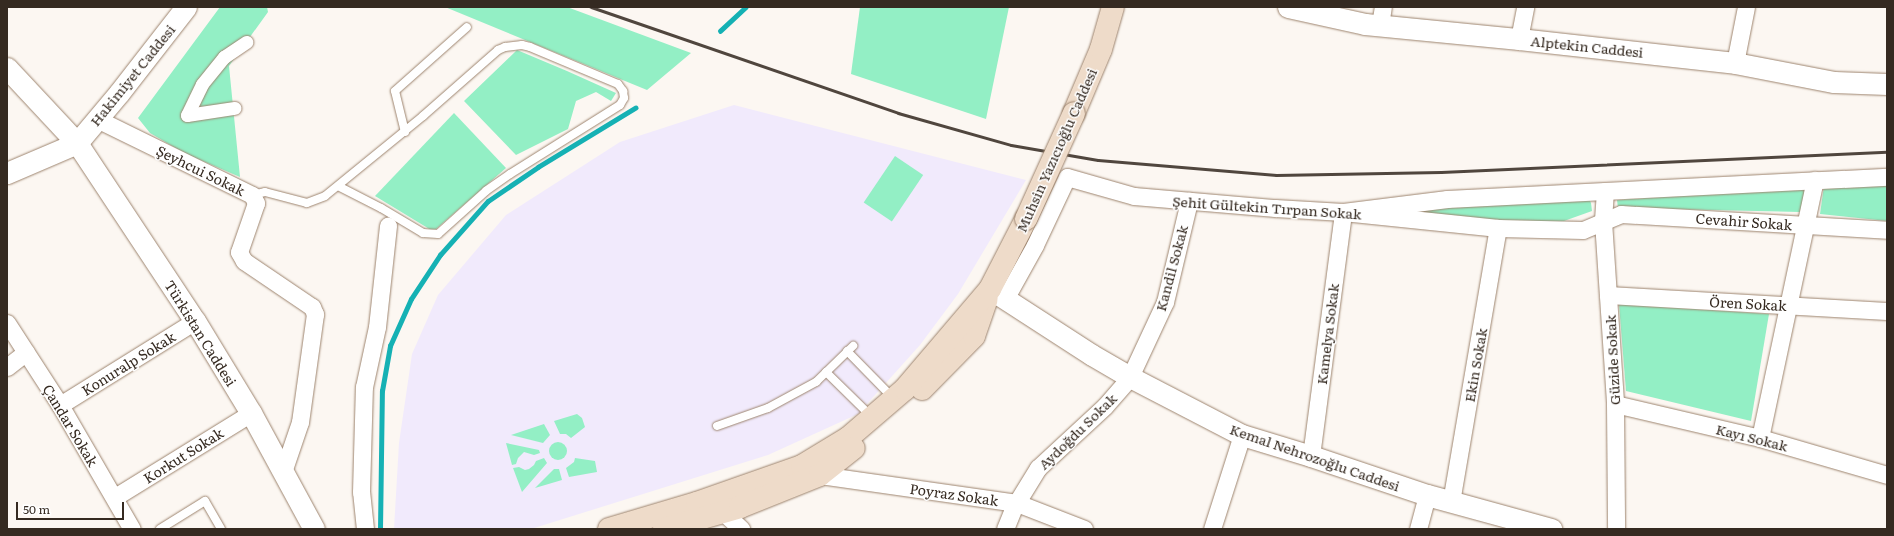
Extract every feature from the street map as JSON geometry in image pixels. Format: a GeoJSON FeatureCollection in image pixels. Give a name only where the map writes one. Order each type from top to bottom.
{"type":"FeatureCollection","features":[{"type":"Feature","properties":{"kind":"main road","name":"Muhsin Yazıcıoğlu Caddesi"},"geometry":{"type":"LineString","coordinates":[[664,529],[740,507],[820,475],[891,420],[974,336],[998,294],[1026,219],[1074,113],[1101,48],[1113,7]]}},
{"type":"Feature","properties":{"kind":"main road","name":"Muhsin Yazıcıoğlu Caddesi"},"geometry":{"type":"LineString","coordinates":[[609,529],[697,503],[802,466],[848,438],[894,399],[998,294]]}},
{"type":"Feature","properties":{"kind":"street","name":"Hakimiyet Caddesi"},"geometry":{"type":"LineString","coordinates":[[77,143],[186,7]]}},
{"type":"Feature","properties":{"kind":"street","name":"Alptekin Caddesi"},"geometry":{"type":"LineString","coordinates":[[1288,7],[1365,24],[1382,16],[1519,39],[1735,63],[1834,82],[1887,84]]}},
{"type":"Feature","properties":{"kind":"street"},"geometry":{"type":"LineString","coordinates":[[1519,39],[1525,7]]}},
{"type":"Feature","properties":{"kind":"street"},"geometry":{"type":"LineString","coordinates":[[1735,63],[1746,7]]}},
{"type":"Feature","properties":{"kind":"street"},"geometry":{"type":"LineString","coordinates":[[234,108],[187,115],[202,84],[224,57],[246,42]]}},
{"type":"Feature","properties":{"kind":"street","name":"Türkistan Caddesi"},"geometry":{"type":"LineString","coordinates":[[7,68],[77,143],[195,321],[251,413],[314,529]]}},
{"type":"Feature","properties":{"kind":"street","name":"Şeyhcui Sokak"},"geometry":{"type":"LineString","coordinates":[[97,119],[252,195],[256,203],[239,252],[244,261],[312,308],[315,314],[300,422],[283,472]]}},
{"type":"Feature","properties":{"kind":"street"},"geometry":{"type":"LineString","coordinates":[[7,173],[77,143]]}},
{"type":"Feature","properties":{"kind":"street","name":"Şehit Gültekin Tırpan Sokak"},"geometry":{"type":"LineString","coordinates":[[998,294],[1034,245],[1067,177],[1134,196],[1343,212],[1498,228],[1583,230],[1603,221]]}},
{"type":"Feature","properties":{"kind":"street"},"geometry":{"type":"LineString","coordinates":[[1343,212],[1447,198],[1887,177]]}},
{"type":"Feature","properties":{"kind":"street"},"geometry":{"type":"LineString","coordinates":[[1760,438],[1815,180]]}},
{"type":"Feature","properties":{"kind":"street","name":"Güzide Sokak"},"geometry":{"type":"LineString","coordinates":[[1605,191],[1603,221],[1615,404],[1616,529]]}},
{"type":"Feature","properties":{"kind":"street","name":"Kandil Sokak"},"geometry":{"type":"LineString","coordinates":[[1130,377],[1165,302],[1189,201]]}},
{"type":"Feature","properties":{"kind":"street","name":"Kamelya Sokak"},"geometry":{"type":"LineString","coordinates":[[1311,456],[1343,212]]}},
{"type":"Feature","properties":{"kind":"street","name":"Cevahir Sokak"},"geometry":{"type":"LineString","coordinates":[[1603,221],[1621,214],[1887,230]]}},
{"type":"Feature","properties":{"kind":"street"},"geometry":{"type":"LineString","coordinates":[[365,529],[361,492],[364,387],[377,326],[388,226]]}},
{"type":"Feature","properties":{"kind":"street","name":"Ekin Sokak"},"geometry":{"type":"LineString","coordinates":[[1451,502],[1498,228]]}},
{"type":"Feature","properties":{"kind":"street","name":"Kemal Nehrozoğlu Caddesi"},"geometry":{"type":"LineString","coordinates":[[998,294],[1092,355],[1130,377],[1242,435],[1311,456],[1427,495],[1551,529]]}},
{"type":"Feature","properties":{"kind":"street","name":"Ören Sokak"},"geometry":{"type":"LineString","coordinates":[[1608,296],[1887,311]]}},
{"type":"Feature","properties":{"kind":"street","name":"Konuralp Sokak"},"geometry":{"type":"LineString","coordinates":[[60,405],[195,321]]}},
{"type":"Feature","properties":{"kind":"street","name":"Çandar Sokak"},"geometry":{"type":"LineString","coordinates":[[7,323],[60,405],[115,497],[132,529]]}},
{"type":"Feature","properties":{"kind":"street"},"geometry":{"type":"LineString","coordinates":[[7,367],[26,352]]}},
{"type":"Feature","properties":{"kind":"street","name":"Aydoğdu Sokak"},"geometry":{"type":"LineString","coordinates":[[1005,529],[1017,503],[1038,468],[1105,406],[1130,377]]}},
{"type":"Feature","properties":{"kind":"street","name":"Kayı Sokak"},"geometry":{"type":"LineString","coordinates":[[1615,404],[1760,438],[1887,475]]}},
{"type":"Feature","properties":{"kind":"street","name":"Korkut Sokak"},"geometry":{"type":"LineString","coordinates":[[115,497],[251,413]]}},
{"type":"Feature","properties":{"kind":"street"},"geometry":{"type":"LineString","coordinates":[[1212,529],[1242,435]]}},
{"type":"Feature","properties":{"kind":"street","name":"Poyraz Sokak"},"geometry":{"type":"LineString","coordinates":[[820,475],[1017,503],[1084,529]]}},
{"type":"Feature","properties":{"kind":"street"},"geometry":{"type":"LineString","coordinates":[[1418,529],[1427,495]]}},
{"type":"Feature","properties":{"kind":"street"},"geometry":{"type":"LineString","coordinates":[[723,512],[740,529]]}},
{"type":"Feature","properties":{"kind":"lane"},"geometry":{"type":"LineString","coordinates":[[405,132],[395,91],[467,27]]}},
{"type":"Feature","properties":{"kind":"lane"},"geometry":{"type":"LineString","coordinates":[[252,195],[265,192],[307,203],[325,196],[405,132],[498,50],[512,45],[530,47],[618,84],[624,94],[620,104],[486,191],[438,234],[423,233],[381,208],[338,186]]}},
{"type":"Feature","properties":{"kind":"lane"},"geometry":{"type":"LineString","coordinates":[[717,426],[768,408],[816,382],[850,348],[894,399]]}},
{"type":"Feature","properties":{"kind":"lane"},"geometry":{"type":"LineString","coordinates":[[826,372],[872,417]]}},
{"type":"Feature","properties":{"kind":"lane"},"geometry":{"type":"LineString","coordinates":[[160,529],[205,501],[221,529]]}},
{"type":"Feature","properties":{"kind":"shaded area"},"geometry":{"type":"Polygon","coordinates":[[[734,105],[1026,180],[958,294],[920,345],[858,414],[768,455],[531,529],[394,529],[399,443],[412,354],[438,295],[506,215],[620,142],[734,105]]]}},
{"type":"Feature","properties":{"kind":"green space"},"geometry":{"type":"Polygon","coordinates":[[[220,7],[267,7],[268,12],[229,66],[240,177],[184,153],[150,133],[138,118],[220,7]]]}},
{"type":"Feature","properties":{"kind":"green space"},"geometry":{"type":"Polygon","coordinates":[[[445,7],[567,7],[691,53],[647,90],[445,7]]]}},
{"type":"Feature","properties":{"kind":"green space"},"geometry":{"type":"Polygon","coordinates":[[[860,7],[1009,7],[986,119],[851,74],[860,7]]]}},
{"type":"Feature","properties":{"kind":"green space"},"geometry":{"type":"Polygon","coordinates":[[[517,50],[616,93],[611,101],[596,92],[576,101],[568,129],[516,155],[464,101],[517,50]]]}},
{"type":"Feature","properties":{"kind":"green space"},"geometry":{"type":"Polygon","coordinates":[[[454,113],[506,168],[436,229],[431,230],[375,196],[454,113]]]}},
{"type":"Feature","properties":{"kind":"green space"},"geometry":{"type":"Polygon","coordinates":[[[895,156],[923,175],[892,221],[864,202],[895,156]]]}},
{"type":"Feature","properties":{"kind":"green space"},"geometry":{"type":"Polygon","coordinates":[[[1824,186],[1887,186],[1887,221],[1820,214],[1824,186]]]}},
{"type":"Feature","properties":{"kind":"green space"},"geometry":{"type":"Polygon","coordinates":[[[1807,187],[1800,212],[1618,208],[1617,200],[1807,187]]]}},
{"type":"Feature","properties":{"kind":"green space"},"geometry":{"type":"Polygon","coordinates":[[[1589,199],[1592,211],[1550,226],[1372,213],[1589,199]]]}},
{"type":"Feature","properties":{"kind":"green space"},"geometry":{"type":"Polygon","coordinates":[[[1619,304],[1769,314],[1751,421],[1626,391],[1619,304]]]}},
{"type":"Feature","properties":{"kind":"green space"},"geometry":{"type":"Polygon","coordinates":[[[577,414],[582,418],[585,427],[571,438],[566,434],[560,434],[554,421],[577,414]]]}},
{"type":"Feature","properties":{"kind":"green space"},"geometry":{"type":"Polygon","coordinates":[[[544,424],[550,435],[543,443],[511,435],[544,424]]]}},
{"type":"Feature","properties":{"kind":"green space"},"geometry":{"type":"Polygon","coordinates":[[[558,442],[564,445],[567,451],[564,457],[558,460],[552,457],[549,451],[552,445],[558,442]]]}},
{"type":"Feature","properties":{"kind":"green space"},"geometry":{"type":"Polygon","coordinates":[[[506,443],[539,450],[540,453],[534,455],[524,452],[518,458],[516,464],[512,465],[506,443]]]}},
{"type":"Feature","properties":{"kind":"green space"},"geometry":{"type":"Polygon","coordinates":[[[544,458],[547,463],[522,492],[513,468],[519,467],[525,470],[529,469],[536,461],[544,458]]]}},
{"type":"Feature","properties":{"kind":"green space"},"geometry":{"type":"Polygon","coordinates":[[[575,458],[595,461],[597,472],[569,477],[566,468],[574,462],[575,458]]]}},
{"type":"Feature","properties":{"kind":"green space"},"geometry":{"type":"Polygon","coordinates":[[[554,469],[559,469],[562,480],[535,488],[554,469]]]}},
{"type":"Feature","properties":{"kind":"waterway"},"geometry":{"type":"LineString","coordinates":[[720,31],[746,7]]}},
{"type":"Feature","properties":{"kind":"waterway"},"geometry":{"type":"LineString","coordinates":[[380,529],[382,391],[390,346],[411,299],[440,255],[488,201],[538,167],[635,108]]}},
{"type":"Feature","properties":{"kind":"railway"},"geometry":{"type":"LineString","coordinates":[[591,7],[898,113],[1011,145],[1098,160],[1276,175],[1441,172],[1887,152]]}}]}
